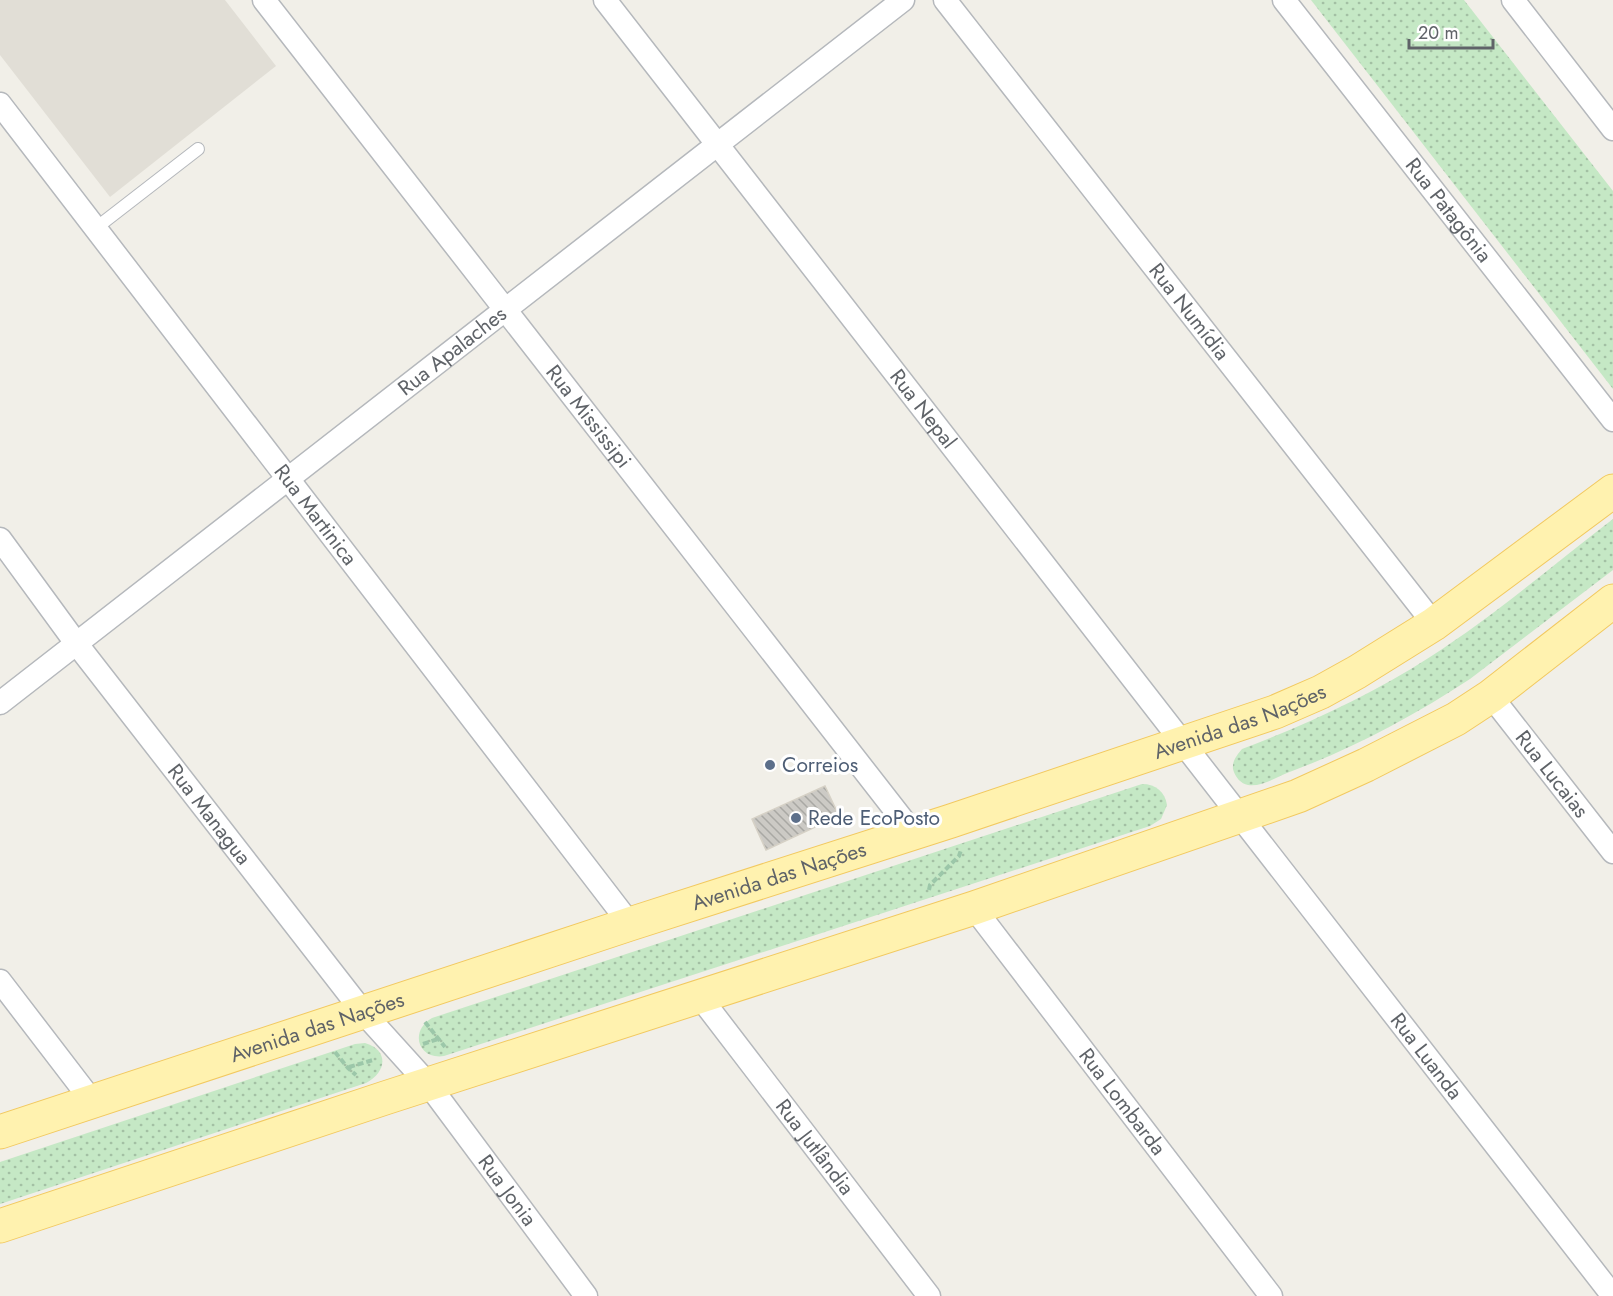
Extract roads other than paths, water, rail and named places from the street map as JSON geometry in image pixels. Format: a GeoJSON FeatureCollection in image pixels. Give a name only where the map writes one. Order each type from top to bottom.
{"type":"FeatureCollection","features":[{"type":"Feature","properties":{"kind":"main road","name":"Avenida das Nações"},"geometry":{"type":"LineString","coordinates":[[0,1132],[630,924],[951,821],[1275,712],[1321,692],[1434,624],[1613,491]]}},
{"type":"Feature","properties":{"kind":"main road"},"geometry":{"type":"LineString","coordinates":[[0,1226],[974,908],[1298,796],[1366,765],[1456,719],[1491,696],[1613,601]]}},
{"type":"Feature","properties":{"kind":"street","name":"Rua Mississipi"},"geometry":{"type":"LineString","coordinates":[[264,0],[913,833]]}},
{"type":"Feature","properties":{"kind":"street","name":"Rua Nepal"},"geometry":{"type":"LineString","coordinates":[[605,0],[1241,817]]}},
{"type":"Feature","properties":{"kind":"street","name":"Rua Apalaches"},"geometry":{"type":"LineString","coordinates":[[0,703],[903,0]]}},
{"type":"Feature","properties":{"kind":"street","name":"Rua Numídia"},"geometry":{"type":"LineString","coordinates":[[945,0],[1434,624]]}},
{"type":"Feature","properties":{"kind":"street","name":"Rua Patagônia"},"geometry":{"type":"LineString","coordinates":[[1284,0],[1613,420]]}},
{"type":"Feature","properties":{"kind":"street"},"geometry":{"type":"LineString","coordinates":[[1513,0],[1610,118]]}},
{"type":"Feature","properties":{"kind":"street","name":"Rua Martinica"},"geometry":{"type":"LineString","coordinates":[[0,104],[630,924]]}},
{"type":"Feature","properties":{"kind":"street","name":"Rua Managua"},"geometry":{"type":"LineString","coordinates":[[0,538],[76,643],[363,1012],[429,1085]]}},
{"type":"Feature","properties":{"kind":"street","name":"Rua Lucaias"},"geometry":{"type":"LineString","coordinates":[[1491,696],[1613,852]]}},
{"type":"Feature","properties":{"kind":"street","name":"Rua Luanda"},"geometry":{"type":"LineString","coordinates":[[1241,817],[1613,1296]]}},
{"type":"Feature","properties":{"kind":"street","name":"Rua Lombarda"},"geometry":{"type":"LineString","coordinates":[[974,908],[1271,1296]]}},
{"type":"Feature","properties":{"kind":"street"},"geometry":{"type":"LineString","coordinates":[[0,981],[92,1101]]}},
{"type":"Feature","properties":{"kind":"street","name":"Rua Jutlândia"},"geometry":{"type":"LineString","coordinates":[[700,997],[929,1296]]}},
{"type":"Feature","properties":{"kind":"street","name":"Rua Jonia"},"geometry":{"type":"LineString","coordinates":[[429,1085],[586,1296]]}},
{"type":"Feature","properties":{"kind":"lane"},"geometry":{"type":"LineString","coordinates":[[96,228],[198,148]]}},
{"type":"Feature","properties":{"kind":"place","name":"Correios"},"geometry":{"type":"Point","coordinates":[770,765]}},
{"type":"Feature","properties":{"kind":"place","name":"Rede EcoPosto"},"geometry":{"type":"Point","coordinates":[796,818]}}]}
